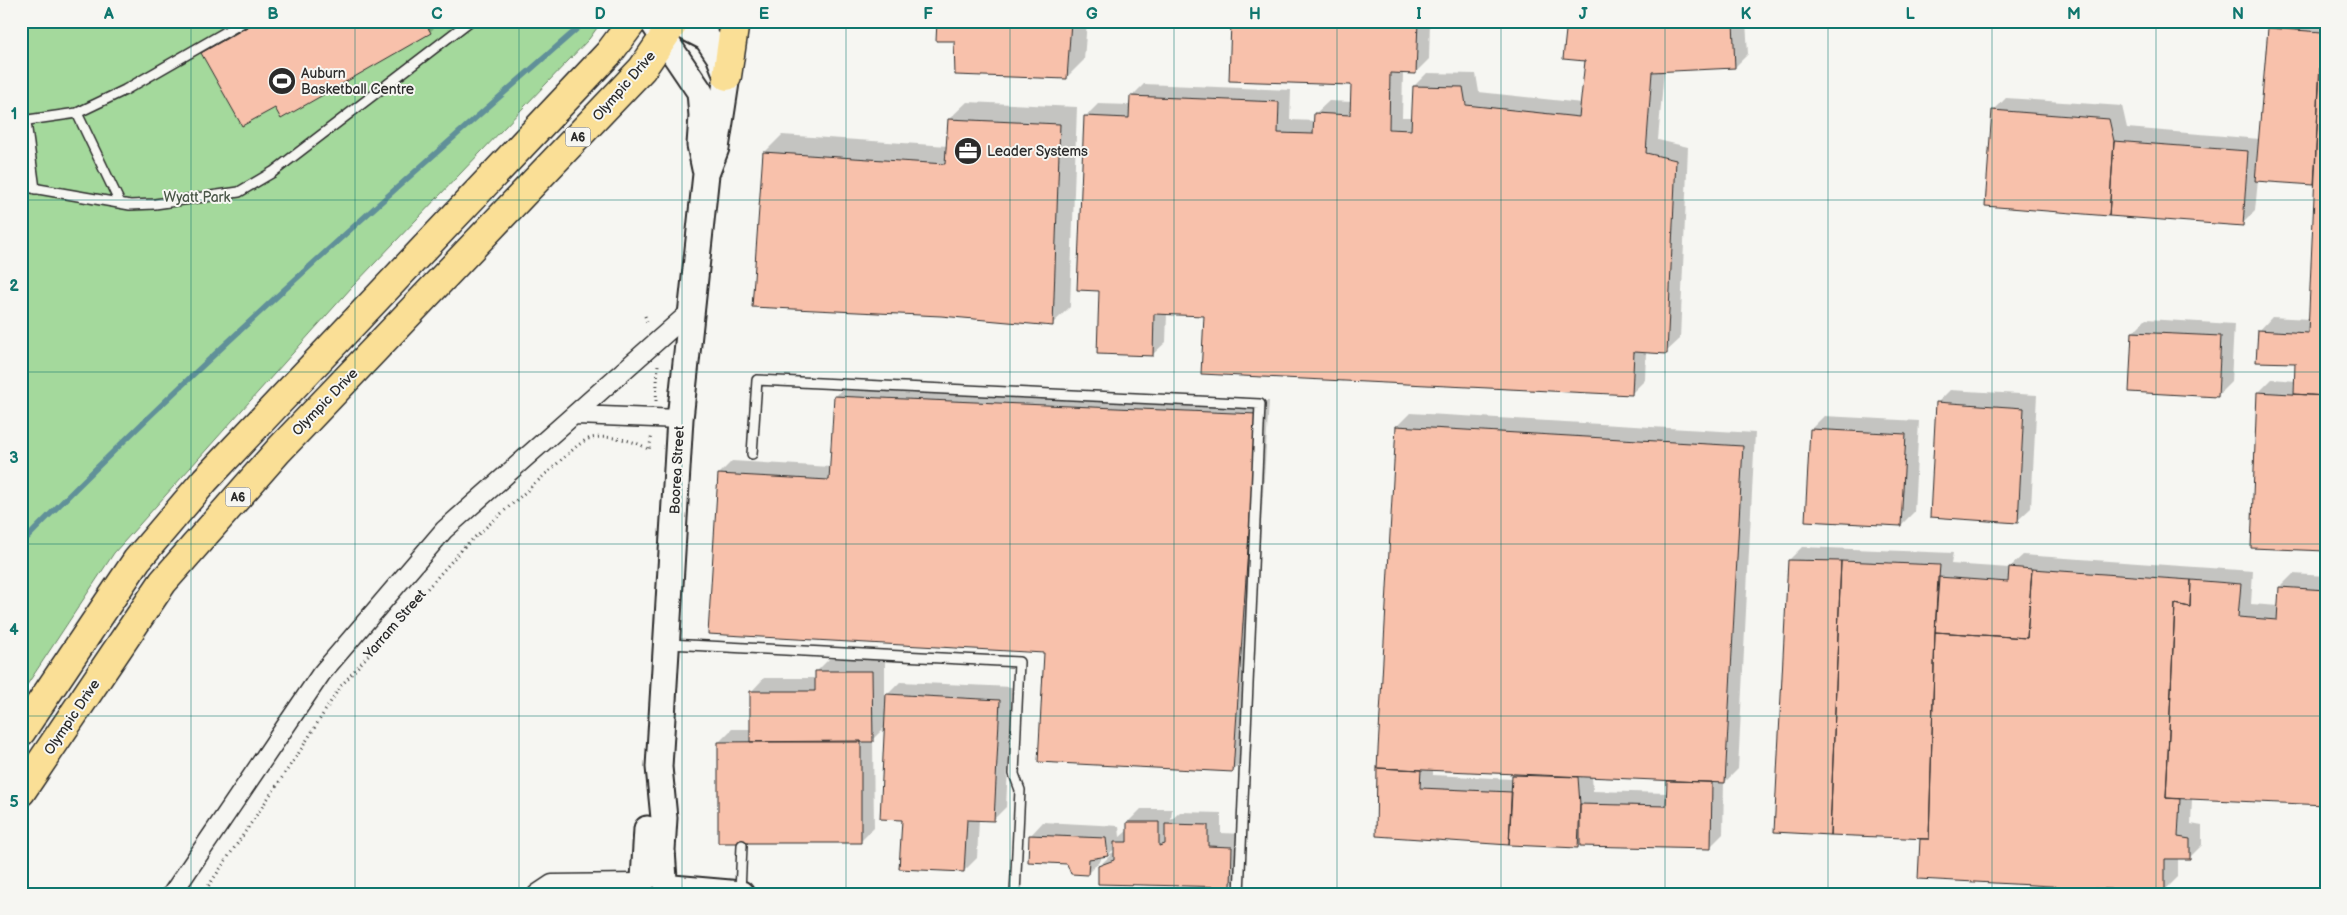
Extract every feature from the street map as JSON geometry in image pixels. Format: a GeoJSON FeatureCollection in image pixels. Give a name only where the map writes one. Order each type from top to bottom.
{"type":"FeatureCollection","features":[{"type":"Feature","properties":{"kind":"highway","name":"A6"},"geometry":{"type":"LineString","coordinates":[[21,732],[137,560],[204,480],[614,47],[633,21]]}},
{"type":"Feature","properties":{"kind":"highway"},"geometry":{"type":"LineString","coordinates":[[727,76],[735,21]]}},
{"type":"Feature","properties":{"kind":"highway","name":"Olympic Drive"},"geometry":{"type":"LineString","coordinates":[[21,792],[163,582],[278,450],[642,69],[668,25]]}},
{"type":"Feature","properties":{"kind":"street"},"geometry":{"type":"LineString","coordinates":[[668,25],[707,38],[719,56],[727,76]]}},
{"type":"Feature","properties":{"kind":"street","name":"Boorea Street"},"geometry":{"type":"LineString","coordinates":[[668,25],[700,92],[702,116],[700,145],[706,174]]}},
{"type":"Feature","properties":{"kind":"street","name":"Boorea Street"},"geometry":{"type":"LineString","coordinates":[[655,886],[662,850],[664,818],[659,767],[680,420],[706,174],[716,148],[727,76]]}},
{"type":"Feature","properties":{"kind":"street","name":"Yarram Street"},"geometry":{"type":"LineString","coordinates":[[172,894],[322,674],[444,530],[576,415],[691,311]]}},
{"type":"Feature","properties":{"kind":"street"},"geometry":{"type":"LineString","coordinates":[[576,415],[680,420]]}},
{"type":"Feature","properties":{"kind":"street"},"geometry":{"type":"LineString","coordinates":[[538,894],[552,884],[655,886],[741,894]]}},
{"type":"Feature","properties":{"kind":"lane"},"geometry":{"type":"LineString","coordinates":[[35,189],[23,122],[77,113],[125,90],[245,21]]}},
{"type":"Feature","properties":{"kind":"lane"},"geometry":{"type":"LineString","coordinates":[[21,186],[120,203],[155,204],[239,192],[255,185],[468,22]]}},
{"type":"Feature","properties":{"kind":"lane"},"geometry":{"type":"LineString","coordinates":[[77,113],[120,203]]}},
{"type":"Feature","properties":{"kind":"lane"},"geometry":{"type":"LineString","coordinates":[[752,454],[757,380],[1260,404],[1239,894]]}},
{"type":"Feature","properties":{"kind":"lane"},"geometry":{"type":"LineString","coordinates":[[666,644],[1019,662],[1014,774],[1020,790],[1015,894]]}},
{"type":"Feature","properties":{"kind":"lane"},"geometry":{"type":"LineString","coordinates":[[741,894],[742,846]]}},
{"type":"Feature","properties":{"kind":"path"},"geometry":{"type":"LineString","coordinates":[[645,316],[655,344],[658,369],[655,418]]}},
{"type":"Feature","properties":{"kind":"path","name":"Yarram Street"},"geometry":{"type":"LineString","coordinates":[[203,894],[340,687],[465,546],[577,446],[591,438],[638,442],[649,450],[655,418]]}},
{"type":"Feature","properties":{"kind":"green space","name":"Wyatt Park"},"geometry":{"type":"Polygon","coordinates":[[[21,21],[602,21],[589,39],[352,287],[114,553],[21,694],[21,21]]]}},
{"type":"Feature","properties":{"kind":"building","name":"Auburn Basketball Centre"},"geometry":{"type":"Polygon","coordinates":[[[258,21],[424,21],[431,33],[281,119],[275,108],[242,126],[201,53],[258,21]]]}},
{"type":"Feature","properties":{"kind":"building"},"geometry":{"type":"Polygon","coordinates":[[[937,21],[1071,21],[1067,79],[955,75],[954,41],[936,41],[937,21]]]}},
{"type":"Feature","properties":{"kind":"building"},"geometry":{"type":"Polygon","coordinates":[[[1231,21],[1418,21],[1416,74],[1390,73],[1389,129],[1411,130],[1413,86],[1463,87],[1466,105],[1579,117],[1585,61],[1563,59],[1567,21],[1733,21],[1735,68],[1652,72],[1646,153],[1676,160],[1667,354],[1634,352],[1632,395],[1201,374],[1204,316],[1154,314],[1153,356],[1097,354],[1099,291],[1077,290],[1084,116],[1129,118],[1130,96],[1279,102],[1278,133],[1313,134],[1314,113],[1350,115],[1351,85],[1229,81],[1231,21]]]}},
{"type":"Feature","properties":{"kind":"building"},"geometry":{"type":"Polygon","coordinates":[[[2268,28],[2322,32],[2314,185],[2255,181],[2268,28]]]}},
{"type":"Feature","properties":{"kind":"building"},"geometry":{"type":"Polygon","coordinates":[[[2320,60],[2326,60],[2326,396],[2294,394],[2295,363],[2256,362],[2258,330],[2308,333],[2320,60]]]}},
{"type":"Feature","properties":{"kind":"building"},"geometry":{"type":"Polygon","coordinates":[[[1992,110],[2109,119],[2114,141],[2109,216],[1985,206],[1992,110]]]}},
{"type":"Feature","properties":{"kind":"building"},"geometry":{"type":"Polygon","coordinates":[[[948,119],[1060,124],[1053,326],[941,316],[752,307],[763,152],[945,164],[948,119]]]}},
{"type":"Feature","properties":{"kind":"building"},"geometry":{"type":"Polygon","coordinates":[[[2114,141],[2248,151],[2243,226],[2109,216],[2114,141]]]}},
{"type":"Feature","properties":{"kind":"building"},"geometry":{"type":"Polygon","coordinates":[[[2132,332],[2221,336],[2218,397],[2129,392],[2132,332]]]}},
{"type":"Feature","properties":{"kind":"building"},"geometry":{"type":"Polygon","coordinates":[[[2257,392],[2326,396],[2326,551],[2251,548],[2257,392]]]}},
{"type":"Feature","properties":{"kind":"building"},"geometry":{"type":"Polygon","coordinates":[[[834,396],[1257,414],[1233,772],[1038,762],[1044,653],[708,634],[718,474],[829,480],[834,396]]]}},
{"type":"Feature","properties":{"kind":"building"},"geometry":{"type":"Polygon","coordinates":[[[1936,402],[2024,408],[2018,523],[1930,517],[1936,402]]]}},
{"type":"Feature","properties":{"kind":"building"},"geometry":{"type":"Polygon","coordinates":[[[1396,426],[1743,446],[1725,783],[1377,768],[1396,426]]]}},
{"type":"Feature","properties":{"kind":"building"},"geometry":{"type":"Polygon","coordinates":[[[1810,429],[1906,434],[1901,526],[1805,521],[1810,429]]]}},
{"type":"Feature","properties":{"kind":"building"},"geometry":{"type":"Polygon","coordinates":[[[1788,560],[1841,561],[1830,835],[1774,832],[1788,560]]]}},
{"type":"Feature","properties":{"kind":"building"},"geometry":{"type":"Polygon","coordinates":[[[1841,561],[1940,565],[1935,632],[1929,839],[1830,835],[1841,561]]]}},
{"type":"Feature","properties":{"kind":"building"},"geometry":{"type":"Polygon","coordinates":[[[2009,567],[2032,569],[2027,638],[1935,632],[1938,577],[2008,582],[2009,567]]]}},
{"type":"Feature","properties":{"kind":"building"},"geometry":{"type":"Polygon","coordinates":[[[2032,569],[2191,580],[2190,607],[2175,604],[2166,798],[2180,799],[2178,837],[2190,839],[2190,859],[2165,859],[2165,892],[1918,879],[1920,839],[1929,839],[1935,632],[2027,638],[2032,569]]]}},
{"type":"Feature","properties":{"kind":"building"},"geometry":{"type":"Polygon","coordinates":[[[2191,580],[2241,584],[2238,617],[2277,620],[2279,587],[2326,590],[2326,805],[2166,798],[2175,604],[2190,607],[2191,580]]]}},
{"type":"Feature","properties":{"kind":"building"},"geometry":{"type":"Polygon","coordinates":[[[815,671],[872,671],[873,742],[750,742],[750,691],[815,691],[815,671]]]}},
{"type":"Feature","properties":{"kind":"building"},"geometry":{"type":"Polygon","coordinates":[[[886,694],[1000,700],[994,821],[967,820],[964,872],[899,869],[902,820],[880,819],[886,694]]]}},
{"type":"Feature","properties":{"kind":"building"},"geometry":{"type":"Polygon","coordinates":[[[861,741],[861,843],[718,843],[718,742],[861,741]]]}},
{"type":"Feature","properties":{"kind":"building"},"geometry":{"type":"Polygon","coordinates":[[[1377,768],[1421,770],[1420,788],[1512,792],[1509,845],[1376,836],[1377,768]]]}},
{"type":"Feature","properties":{"kind":"building"},"geometry":{"type":"Polygon","coordinates":[[[1512,775],[1578,777],[1580,804],[1578,848],[1509,845],[1512,775]]]}},
{"type":"Feature","properties":{"kind":"building"},"geometry":{"type":"Polygon","coordinates":[[[1667,781],[1712,782],[1711,849],[1580,846],[1580,804],[1666,806],[1667,781]]]}},
{"type":"Feature","properties":{"kind":"building"},"geometry":{"type":"Polygon","coordinates":[[[1127,822],[1159,822],[1159,846],[1165,844],[1165,824],[1208,825],[1208,846],[1232,847],[1231,887],[1098,884],[1098,866],[1114,860],[1114,842],[1127,842],[1127,822]]]}},
{"type":"Feature","properties":{"kind":"building"},"geometry":{"type":"Polygon","coordinates":[[[1029,835],[1106,838],[1108,856],[1089,859],[1088,875],[1071,874],[1067,864],[1028,862],[1029,835]]]}},
{"type":"Feature","properties":{"kind":"waterway"},"geometry":{"type":"LineString","coordinates":[[21,544],[158,408],[298,277],[586,21]]}},
{"type":"Feature","properties":{"kind":"place","name":"Auburn Basketball Centre"},"geometry":{"type":"Point","coordinates":[282,81]}},
{"type":"Feature","properties":{"kind":"place","name":"Leader Systems"},"geometry":{"type":"Point","coordinates":[968,151]}}]}
